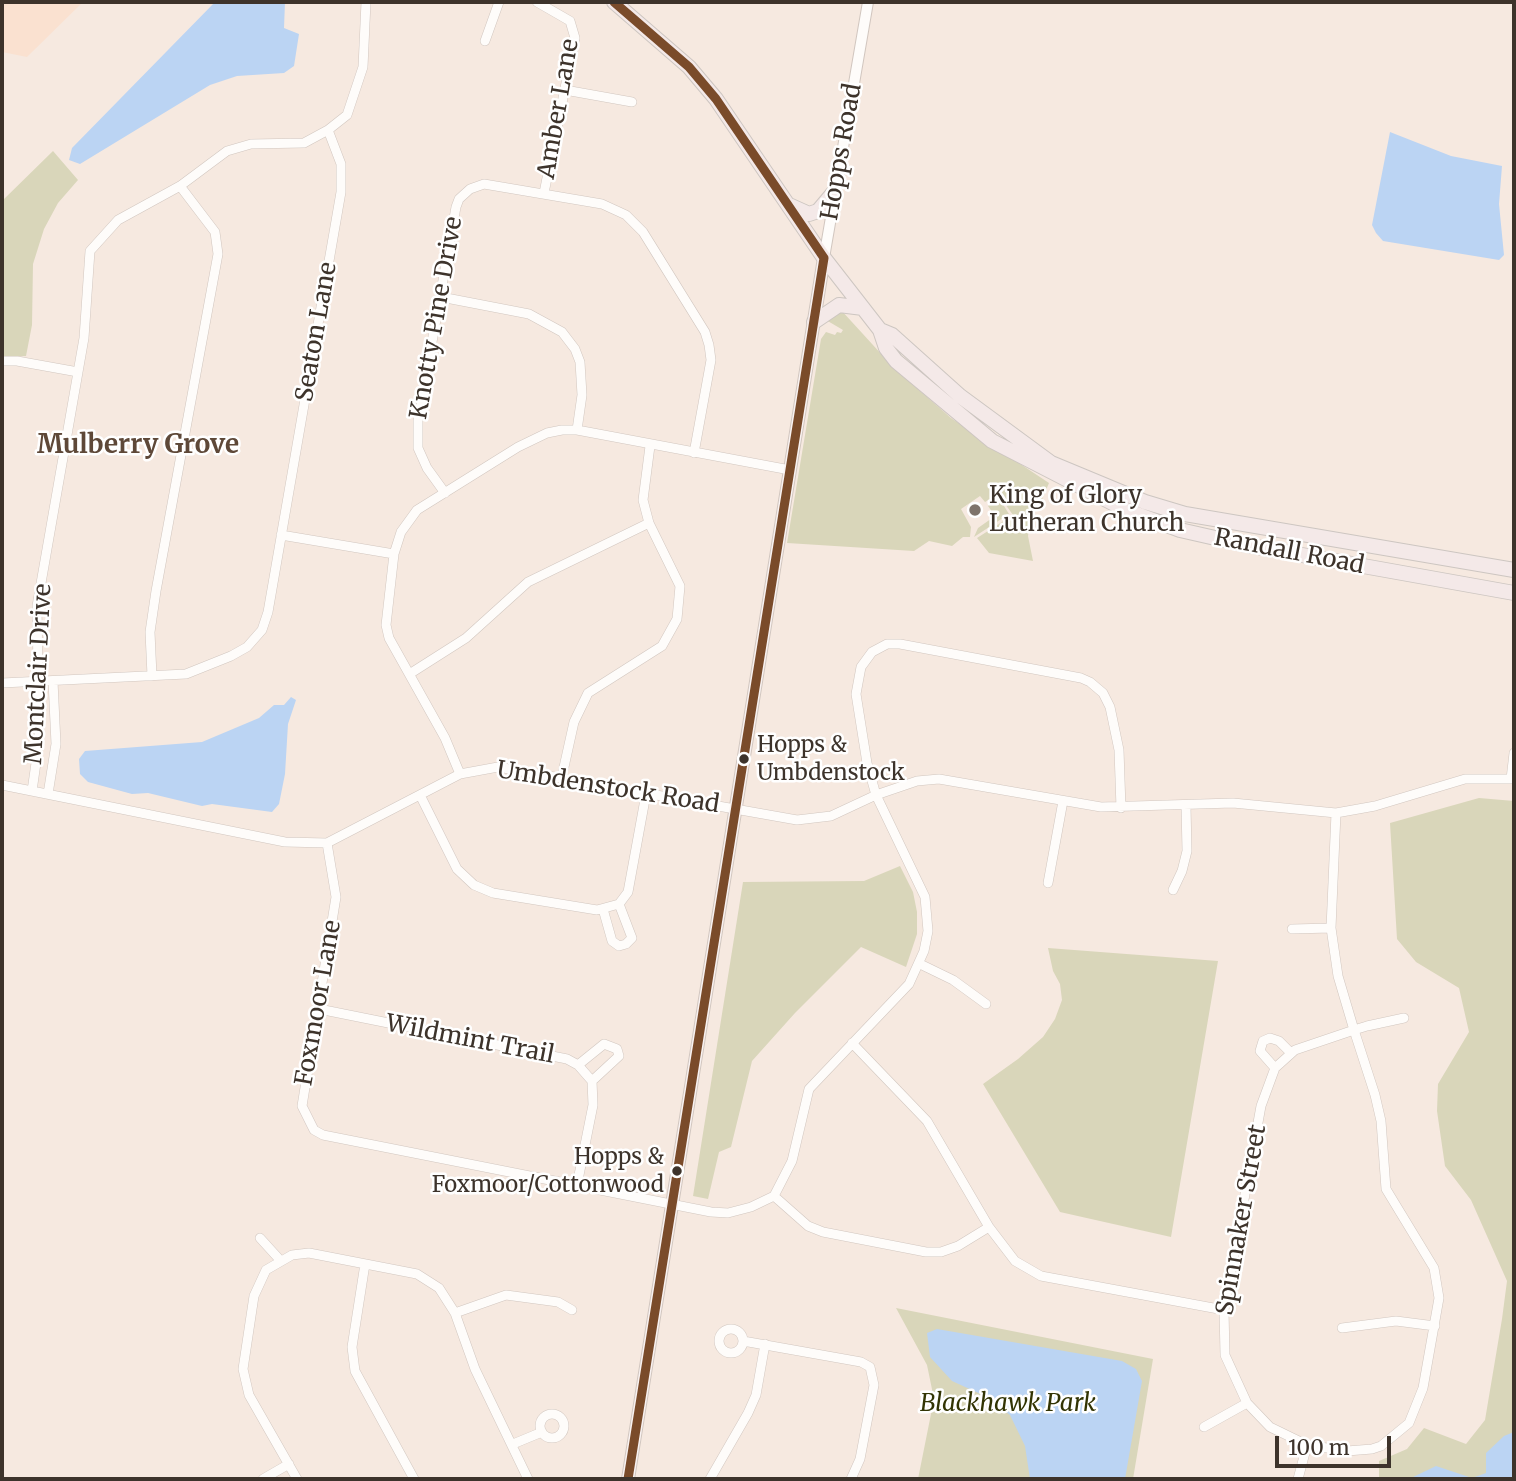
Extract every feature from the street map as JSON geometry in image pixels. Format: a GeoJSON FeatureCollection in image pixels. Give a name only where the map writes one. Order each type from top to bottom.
{"type":"FeatureCollection","features":[{"type":"Feature","properties":{"kind":"main road","name":"Randall Road"},"geometry":{"type":"LineString","coordinates":[[614,2],[689,67],[716,99],[824,258],[880,330],[886,348],[896,361],[992,442],[1126,510],[1214,539],[1514,593]]}},
{"type":"Feature","properties":{"kind":"main road"},"geometry":{"type":"LineString","coordinates":[[788,205],[809,214],[818,211],[834,192]]}},
{"type":"Feature","properties":{"kind":"main road","name":"Hopps Road"},"geometry":{"type":"LineString","coordinates":[[628,1479],[824,258]]}},
{"type":"Feature","properties":{"kind":"main road"},"geometry":{"type":"LineString","coordinates":[[814,323],[839,305],[863,308]]}},
{"type":"Feature","properties":{"kind":"main road","name":"Randall Road"},"geometry":{"type":"LineString","coordinates":[[880,330],[892,335],[960,396],[1051,463],[1145,502],[1185,514],[1514,570]]}},
{"type":"Feature","properties":{"kind":"street"},"geometry":{"type":"LineString","coordinates":[[328,130],[347,115],[360,82],[366,45],[366,2]]}},
{"type":"Feature","properties":{"kind":"street"},"geometry":{"type":"LineString","coordinates":[[485,41],[499,2]]}},
{"type":"Feature","properties":{"kind":"street","name":"Amber Lane"},"geometry":{"type":"LineString","coordinates":[[537,2],[570,21],[574,29],[573,50],[544,193]]}},
{"type":"Feature","properties":{"kind":"street","name":"Hopps Road"},"geometry":{"type":"LineString","coordinates":[[824,258],[868,2]]}},
{"type":"Feature","properties":{"kind":"street"},"geometry":{"type":"LineString","coordinates":[[565,90],[632,102]]}},
{"type":"Feature","properties":{"kind":"street","name":"Montclair Drive"},"geometry":{"type":"LineString","coordinates":[[32,791],[39,742],[37,606],[89,306],[86,280],[90,251],[118,220],[180,186],[227,151],[251,144],[304,143],[328,130]]}},
{"type":"Feature","properties":{"kind":"street","name":"Seaton Lane"},"geometry":{"type":"LineString","coordinates":[[2,683],[152,676],[202,669],[230,656],[255,639],[268,612],[341,192],[341,164],[328,130]]}},
{"type":"Feature","properties":{"kind":"street","name":"Knotty Pine Drive"},"geometry":{"type":"LineString","coordinates":[[445,493],[427,468],[418,448],[417,435],[459,199],[470,189],[484,184],[601,204],[626,215],[643,232],[705,332],[711,360],[694,453]]}},
{"type":"Feature","properties":{"kind":"street"},"geometry":{"type":"LineString","coordinates":[[152,676],[151,622],[218,254],[215,232],[180,186]]}},
{"type":"Feature","properties":{"kind":"street"},"geometry":{"type":"LineString","coordinates":[[441,297],[529,314],[562,332],[575,349],[580,362],[582,395],[577,430]]}},
{"type":"Feature","properties":{"kind":"street"},"geometry":{"type":"LineString","coordinates":[[2,361],[17,361],[78,372]]}},
{"type":"Feature","properties":{"kind":"street"},"geometry":{"type":"LineString","coordinates":[[460,774],[411,673],[389,638],[386,625],[394,554],[408,520],[417,510],[518,447],[547,433],[577,430],[650,446],[790,470]]}},
{"type":"Feature","properties":{"kind":"street"},"geometry":{"type":"LineString","coordinates":[[562,776],[573,722],[587,693],[662,646],[677,619],[680,586],[649,523],[643,485],[650,446]]}},
{"type":"Feature","properties":{"kind":"street"},"geometry":{"type":"LineString","coordinates":[[411,673],[466,638],[528,582],[649,523]]}},
{"type":"Feature","properties":{"kind":"street"},"geometry":{"type":"LineString","coordinates":[[281,535],[394,554]]}},
{"type":"Feature","properties":{"kind":"street"},"geometry":{"type":"LineString","coordinates":[[989,1227],[958,1246],[941,1252],[926,1252],[823,1232],[808,1226],[774,1196],[789,1171],[809,1089],[909,984],[920,964],[928,931],[925,897],[876,795],[867,763],[856,694],[860,667],[872,652],[887,644],[900,644],[1081,677],[1097,687],[1107,700],[1117,739],[1121,808]]}},
{"type":"Feature","properties":{"kind":"street"},"geometry":{"type":"LineString","coordinates":[[48,794],[56,744],[53,681]]}},
{"type":"Feature","properties":{"kind":"street"},"geometry":{"type":"LineString","coordinates":[[1513,779],[1514,752]]}},
{"type":"Feature","properties":{"kind":"street","name":"Umbdenstock Road"},"geometry":{"type":"LineString","coordinates":[[327,844],[460,774],[498,767],[562,776],[646,794],[797,820],[831,816],[876,795],[917,781],[939,779],[1063,801],[1121,808],[1233,803],[1336,813],[1375,806],[1465,779],[1513,779]]}},
{"type":"Feature","properties":{"kind":"street"},"geometry":{"type":"LineString","coordinates":[[2,785],[285,842],[327,844]]}},
{"type":"Feature","properties":{"kind":"street"},"geometry":{"type":"LineString","coordinates":[[420,794],[457,869],[474,885],[493,893],[597,910],[620,904],[628,892],[646,794]]}},
{"type":"Feature","properties":{"kind":"street"},"geometry":{"type":"LineString","coordinates":[[1048,883],[1063,801]]}},
{"type":"Feature","properties":{"kind":"street"},"geometry":{"type":"LineString","coordinates":[[1172,890],[1182,871],[1187,851],[1185,806]]}},
{"type":"Feature","properties":{"kind":"street","name":"Spinnaker Street"},"geometry":{"type":"LineString","coordinates":[[1336,813],[1331,928],[1338,976],[1381,1121],[1386,1189],[1434,1268],[1438,1282],[1435,1326],[1418,1409],[1397,1435],[1381,1446],[1363,1451],[1307,1446],[1270,1427],[1247,1403],[1225,1355],[1224,1310],[1261,1106],[1275,1068],[1291,1054],[1354,1030]]}},
{"type":"Feature","properties":{"kind":"street","name":"Foxmoor Lane"},"geometry":{"type":"LineString","coordinates":[[327,844],[336,897],[302,1106],[314,1130],[323,1135],[728,1213],[751,1208],[774,1196]]}},
{"type":"Feature","properties":{"kind":"street"},"geometry":{"type":"LineString","coordinates":[[603,909],[612,941],[619,946],[626,944],[632,938],[620,904]]}},
{"type":"Feature","properties":{"kind":"street"},"geometry":{"type":"LineString","coordinates":[[1292,929],[1331,928]]}},
{"type":"Feature","properties":{"kind":"street"},"geometry":{"type":"LineString","coordinates":[[920,964],[953,980],[986,1004]]}},
{"type":"Feature","properties":{"kind":"street","name":"Wildmint Trail"},"geometry":{"type":"LineString","coordinates":[[319,1009],[567,1059],[578,1065],[592,1081]]}},
{"type":"Feature","properties":{"kind":"street"},"geometry":{"type":"LineString","coordinates":[[1354,1030],[1404,1018]]}},
{"type":"Feature","properties":{"kind":"street"},"geometry":{"type":"LineString","coordinates":[[1275,1068],[1260,1051],[1263,1041],[1270,1038],[1279,1041],[1291,1054]]}},
{"type":"Feature","properties":{"kind":"street"},"geometry":{"type":"LineString","coordinates":[[852,1043],[927,1121],[989,1227],[1015,1261],[1041,1276],[1224,1310]]}},
{"type":"Feature","properties":{"kind":"street"},"geometry":{"type":"LineString","coordinates":[[577,1185],[593,1105],[592,1081],[619,1056],[617,1049],[604,1044],[578,1065]]}},
{"type":"Feature","properties":{"kind":"street"},"geometry":{"type":"LineString","coordinates":[[260,1238],[280,1260]]}},
{"type":"Feature","properties":{"kind":"street"},"geometry":{"type":"LineString","coordinates":[[297,1479],[249,1395],[243,1370],[254,1296],[266,1270],[292,1255],[309,1253],[417,1274],[439,1288],[455,1313],[475,1369],[528,1479]]}},
{"type":"Feature","properties":{"kind":"street"},"geometry":{"type":"LineString","coordinates":[[365,1264],[352,1347],[355,1371],[414,1479]]}},
{"type":"Feature","properties":{"kind":"street"},"geometry":{"type":"LineString","coordinates":[[455,1313],[506,1295],[558,1302],[572,1310]]}},
{"type":"Feature","properties":{"kind":"street"},"geometry":{"type":"LineString","coordinates":[[1342,1328],[1396,1321],[1435,1326]]}},
{"type":"Feature","properties":{"kind":"street"},"geometry":{"type":"LineString","coordinates":[[743,1340],[861,1362],[873,1371],[874,1385],[860,1459],[851,1479]]}},
{"type":"Feature","properties":{"kind":"street"},"geometry":{"type":"LineString","coordinates":[[710,1479],[752,1404],[765,1344]]}},
{"type":"Feature","properties":{"kind":"street"},"geometry":{"type":"LineString","coordinates":[[1204,1427],[1247,1403]]}},
{"type":"Feature","properties":{"kind":"street"},"geometry":{"type":"LineString","coordinates":[[513,1444],[542,1432]]}},
{"type":"Feature","properties":{"kind":"street"},"geometry":{"type":"LineString","coordinates":[[1298,1479],[1307,1446]]}},
{"type":"Feature","properties":{"kind":"street"},"geometry":{"type":"LineString","coordinates":[[262,1479],[289,1464]]}},
{"type":"Feature","properties":{"kind":"shaded area"},"geometry":{"type":"Polygon","coordinates":[[[2,2],[83,2],[27,57],[2,52],[2,2]]]}},
{"type":"Feature","properties":{"kind":"green space"},"geometry":{"type":"Polygon","coordinates":[[[53,151],[78,180],[58,203],[44,229],[33,264],[32,325],[26,356],[2,357],[2,201],[53,151]]]}},
{"type":"Feature","properties":{"kind":"green space"},"geometry":{"type":"Polygon","coordinates":[[[841,310],[894,368],[951,418],[1049,483],[1041,502],[1032,510],[1028,536],[1033,561],[989,553],[977,538],[1013,515],[998,494],[985,502],[980,496],[961,509],[971,527],[970,537],[963,537],[952,546],[929,541],[914,551],[787,543],[821,339],[826,332],[835,335],[837,332],[841,333],[843,330],[826,320],[841,310]]]}},
{"type":"Feature","properties":{"kind":"green space"},"geometry":{"type":"Polygon","coordinates":[[[999,498],[1009,514],[974,537],[978,528],[995,516],[988,506],[999,498]]]}},
{"type":"Feature","properties":{"kind":"green space"},"geometry":{"type":"Polygon","coordinates":[[[1479,798],[1514,801],[1514,1479],[1379,1479],[1379,1461],[1407,1449],[1424,1428],[1466,1444],[1485,1420],[1502,1319],[1507,1281],[1471,1200],[1445,1166],[1437,1111],[1438,1084],[1469,1032],[1459,988],[1416,962],[1397,939],[1390,823],[1479,798]]]}},
{"type":"Feature","properties":{"kind":"green space"},"geometry":{"type":"Polygon","coordinates":[[[900,866],[913,892],[917,912],[917,934],[906,967],[861,947],[795,1013],[752,1061],[731,1147],[719,1152],[708,1199],[693,1196],[743,882],[864,881],[900,866]]]}},
{"type":"Feature","properties":{"kind":"green space"},"geometry":{"type":"Polygon","coordinates":[[[1048,948],[1218,961],[1171,1237],[1060,1212],[983,1084],[1043,1037],[1055,1019],[1062,1000],[1060,984],[1053,971],[1048,948]]]}},
{"type":"Feature","properties":{"kind":"green space","name":"Blackhawk Park"},"geometry":{"type":"Polygon","coordinates":[[[896,1308],[1153,1359],[1133,1479],[918,1479],[934,1399],[927,1365],[896,1308]]]}},
{"type":"Feature","properties":{"kind":"water"},"geometry":{"type":"Polygon","coordinates":[[[215,2],[285,2],[284,28],[299,34],[294,66],[284,73],[237,76],[210,85],[80,164],[69,160],[72,148],[215,2]]]}},
{"type":"Feature","properties":{"kind":"water"},"geometry":{"type":"Polygon","coordinates":[[[1390,132],[1451,156],[1502,166],[1499,204],[1504,255],[1499,260],[1383,241],[1376,233],[1372,225],[1390,132]]]}},
{"type":"Feature","properties":{"kind":"water"},"geometry":{"type":"Polygon","coordinates":[[[291,697],[296,700],[288,724],[285,774],[279,804],[272,812],[212,804],[202,806],[148,793],[132,794],[88,782],[80,774],[79,759],[85,751],[202,742],[259,718],[274,705],[284,705],[291,697]]]}},
{"type":"Feature","properties":{"kind":"water","name":"Blackhawk Park"},"geometry":{"type":"Polygon","coordinates":[[[937,1329],[1122,1361],[1136,1369],[1142,1381],[1125,1479],[1030,1479],[1025,1446],[1010,1415],[985,1396],[952,1381],[930,1357],[927,1333],[937,1329]]]}},
{"type":"Feature","properties":{"kind":"water"},"geometry":{"type":"Polygon","coordinates":[[[1514,1432],[1514,1479],[1409,1479],[1436,1466],[1472,1478],[1486,1473],[1486,1453],[1504,1436],[1514,1432]]]}},
{"type":"Feature","properties":{"kind":"transit line"},"geometry":{"type":"LineString","coordinates":[[614,2],[689,67],[716,99],[824,258]]}},
{"type":"Feature","properties":{"kind":"transit line"},"geometry":{"type":"LineString","coordinates":[[628,1479],[824,258]]}},
{"type":"Feature","properties":{"kind":"place","name":"King of Glory Lutheran Church"},"geometry":{"type":"Point","coordinates":[975,510]}},
{"type":"Feature","properties":{"kind":"place","name":"Hopps & Umbdenstock"},"geometry":{"type":"Point","coordinates":[744,759]}},
{"type":"Feature","properties":{"kind":"place","name":"Hopps & Foxmoor/Cottonwood"},"geometry":{"type":"Point","coordinates":[677,1171]}},
{"type":"Feature","properties":{"kind":"district","name":"Mulberry Grove"},"geometry":{"type":"Point","coordinates":[138,446]}}]}
